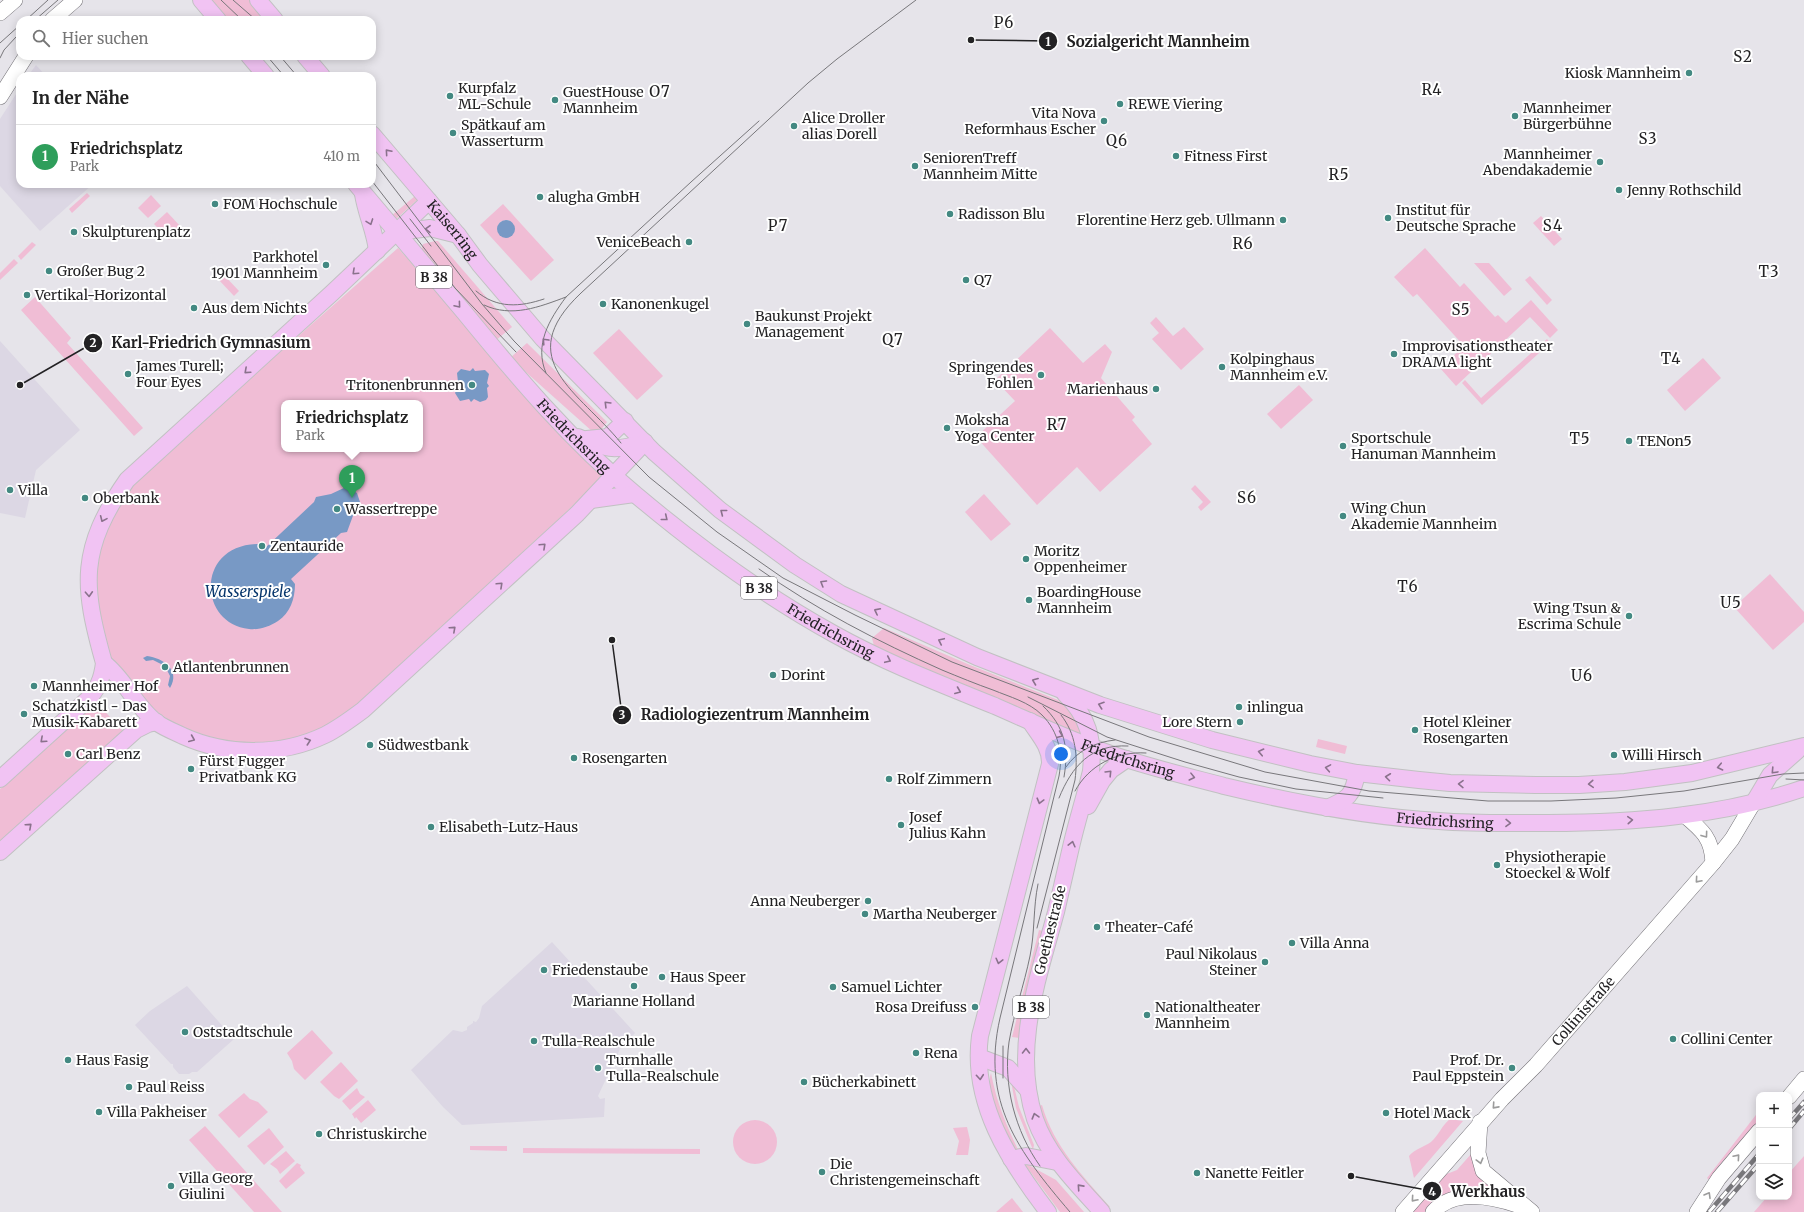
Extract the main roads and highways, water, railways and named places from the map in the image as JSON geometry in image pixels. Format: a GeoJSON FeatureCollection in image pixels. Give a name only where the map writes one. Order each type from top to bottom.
{"type":"FeatureCollection","features":[{"type":"Feature","properties":{"kind":"main road"},"geometry":{"type":"LineString","coordinates":[[201,0],[215,16]]}},
{"type":"Feature","properties":{"kind":"main road"},"geometry":{"type":"LineString","coordinates":[[258,0],[272,16]]}},
{"type":"Feature","properties":{"kind":"main road"},"geometry":{"type":"LineString","coordinates":[[252,60],[263,72]]}},
{"type":"Feature","properties":{"kind":"main road"},"geometry":{"type":"LineString","coordinates":[[308,60],[319,72]]}},
{"type":"Feature","properties":{"kind":"main road","name":"Kaiserring"},"geometry":{"type":"LineString","coordinates":[[376,139],[430,201],[480,265],[532,326],[625,422]]}},
{"type":"Feature","properties":{"kind":"main road"},"geometry":{"type":"LineString","coordinates":[[359,188],[376,240],[377,251]]}},
{"type":"Feature","properties":{"kind":"main road","name":"B 38"},"geometry":{"type":"LineString","coordinates":[[359,188],[397,232]]}},
{"type":"Feature","properties":{"kind":"main road"},"geometry":{"type":"LineString","coordinates":[[0,779],[97,690],[101,680],[104,663],[89,608],[88,578],[90,555],[104,515],[113,499],[127,480],[430,201]]}},
{"type":"Feature","properties":{"kind":"main road"},"geometry":{"type":"LineString","coordinates":[[397,232],[430,228],[458,235]]}},
{"type":"Feature","properties":{"kind":"main road","name":"Friedrichsring"},"geometry":{"type":"LineString","coordinates":[[397,232],[499,355],[568,433],[634,494],[721,562],[819,626],[853,644],[922,677],[1092,747],[1181,775],[1269,797],[1325,808],[1439,821],[1577,823],[1684,815],[1754,802],[1804,788]]}},
{"type":"Feature","properties":{"kind":"main road"},"geometry":{"type":"LineString","coordinates":[[584,440],[608,437],[625,422]]}},
{"type":"Feature","properties":{"kind":"main road"},"geometry":{"type":"LineString","coordinates":[[614,475],[625,422]]}},
{"type":"Feature","properties":{"kind":"main road","name":"B 38"},"geometry":{"type":"LineString","coordinates":[[625,422],[720,510],[795,566],[841,594],[977,657],[1062,692],[1081,712],[1088,728],[1092,747]]}},
{"type":"Feature","properties":{"kind":"main road"},"geometry":{"type":"LineString","coordinates":[[568,433],[605,448],[620,449],[645,442]]}},
{"type":"Feature","properties":{"kind":"main road"},"geometry":{"type":"LineString","coordinates":[[104,663],[113,671],[157,722],[198,742],[240,751],[270,750],[308,742],[324,735],[364,710],[487,598],[590,500],[645,442]]}},
{"type":"Feature","properties":{"kind":"main road"},"geometry":{"type":"LineString","coordinates":[[590,500],[634,494]]}},
{"type":"Feature","properties":{"kind":"main road"},"geometry":{"type":"LineString","coordinates":[[1062,692],[1138,718],[1212,740],[1310,764],[1358,773],[1450,783],[1579,785],[1625,782],[1692,773],[1803,747]]}},
{"type":"Feature","properties":{"kind":"main road"},"geometry":{"type":"LineString","coordinates":[[1030,721],[1047,747],[1050,764],[980,1036],[979,1057],[981,1083],[988,1111],[1011,1159],[1048,1212]]}},
{"type":"Feature","properties":{"kind":"main road"},"geometry":{"type":"LineString","coordinates":[[0,852],[136,730],[148,724],[157,722]]}},
{"type":"Feature","properties":{"kind":"main road","name":"Goethestraße"},"geometry":{"type":"LineString","coordinates":[[1092,747],[1091,771],[1028,1021],[1026,1044],[1028,1090],[1035,1119],[1044,1140],[1057,1162],[1102,1212]]}},
{"type":"Feature","properties":{"kind":"main road"},"geometry":{"type":"LineString","coordinates":[[1754,802],[1770,775],[1803,747]]}},
{"type":"Feature","properties":{"kind":"main road"},"geometry":{"type":"LineString","coordinates":[[1080,814],[1090,805],[1102,781],[1111,770],[1127,759]]}},
{"type":"Feature","properties":{"kind":"main road"},"geometry":{"type":"LineString","coordinates":[[1325,808],[1344,801],[1350,795],[1354,789],[1358,773]]}},
{"type":"Feature","properties":{"kind":"main road"},"geometry":{"type":"LineString","coordinates":[[979,1057],[1008,1068],[1028,1090]]}},
{"type":"Feature","properties":{"kind":"main road"},"geometry":{"type":"LineString","coordinates":[[1011,1159],[1027,1156],[1057,1162]]}},
{"type":"Feature","properties":{"kind":"water"},"geometry":{"type":"Polygon","coordinates":[[[506,220],[512,223],[515,229],[512,235],[506,238],[500,235],[497,229],[500,223],[506,220]]]}},
{"type":"Feature","properties":{"kind":"water","name":"Tritonenbrunnen"},"geometry":{"type":"Polygon","coordinates":[[[473,368],[475,371],[485,370],[489,374],[487,383],[489,386],[487,388],[488,397],[486,400],[480,402],[474,399],[471,402],[469,399],[460,401],[455,393],[458,387],[455,384],[458,382],[457,373],[461,369],[470,371],[473,368]]]}},
{"type":"Feature","properties":{"kind":"water","name":"Wasserspiele"},"geometry":{"type":"Polygon","coordinates":[[[346,487],[357,493],[361,505],[354,513],[347,532],[341,533],[291,579],[295,584],[294,595],[289,610],[286,614],[275,623],[256,629],[249,629],[232,624],[220,613],[213,599],[211,584],[214,569],[224,556],[238,547],[259,544],[264,549],[314,502],[316,497],[331,494],[346,487]]]}},
{"type":"Feature","properties":{"kind":"water"},"geometry":{"type":"Polygon","coordinates":[[[147,656],[159,659],[172,670],[173,682],[170,688],[168,685],[170,676],[165,666],[153,660],[146,661],[143,658],[147,656]]]}},
{"type":"Feature","properties":{"kind":"tram line"},"geometry":{"type":"LineString","coordinates":[[30,16],[48,0]]}},
{"type":"Feature","properties":{"kind":"tram line"},"geometry":{"type":"LineString","coordinates":[[40,16],[58,0]]}},
{"type":"Feature","properties":{"kind":"tram line"},"geometry":{"type":"LineString","coordinates":[[221,0],[238,16]]}},
{"type":"Feature","properties":{"kind":"tram line"},"geometry":{"type":"LineString","coordinates":[[233,0],[251,16]]}},
{"type":"Feature","properties":{"kind":"tram line"},"geometry":{"type":"LineString","coordinates":[[621,443],[572,391],[559,374],[552,356],[552,338],[561,317],[581,293],[808,83],[837,59],[916,0]]}},
{"type":"Feature","properties":{"kind":"tram line"},"geometry":{"type":"LineString","coordinates":[[0,43],[16,29]]}},
{"type":"Feature","properties":{"kind":"tram line"},"geometry":{"type":"LineString","coordinates":[[0,58],[4,50],[16,37]]}},
{"type":"Feature","properties":{"kind":"tram line"},"geometry":{"type":"LineString","coordinates":[[270,60],[281,72]]}},
{"type":"Feature","properties":{"kind":"tram line"},"geometry":{"type":"LineString","coordinates":[[283,60],[294,72]]}},
{"type":"Feature","properties":{"kind":"tram line"},"geometry":{"type":"LineString","coordinates":[[546,373],[542,353],[545,333],[554,315],[566,297],[759,121]]}},
{"type":"Feature","properties":{"kind":"tram line"},"geometry":{"type":"LineString","coordinates":[[376,164],[482,304],[514,341],[649,477],[717,532],[783,578],[952,662],[1149,737],[1265,772],[1369,791],[1488,801],[1551,801],[1616,798],[1684,791],[1783,774],[1804,773]]}},
{"type":"Feature","properties":{"kind":"tram line"},"geometry":{"type":"LineString","coordinates":[[376,186],[455,288],[516,352]]}},
{"type":"Feature","properties":{"kind":"tram line"},"geometry":{"type":"LineString","coordinates":[[410,219],[431,246]]}},
{"type":"Feature","properties":{"kind":"tram line"},"geometry":{"type":"LineString","coordinates":[[476,291],[484,297],[500,304],[526,304],[544,299]]}},
{"type":"Feature","properties":{"kind":"tram line"},"geometry":{"type":"LineString","coordinates":[[484,305],[494,309],[515,311],[536,307],[566,297]]}},
{"type":"Feature","properties":{"kind":"tram line"},"geometry":{"type":"LineString","coordinates":[[759,569],[802,598],[871,636],[942,670],[1025,703],[1037,710],[1042,715],[1056,736],[1060,752],[1059,776],[1000,1018],[995,1048],[996,1075],[1000,1100],[1008,1124],[1034,1168],[1070,1212]]}},
{"type":"Feature","properties":{"kind":"tram line"},"geometry":{"type":"LineString","coordinates":[[1028,697],[1107,737],[1185,762],[1239,777],[1296,789],[1383,798]]}},
{"type":"Feature","properties":{"kind":"tram line"},"geometry":{"type":"LineString","coordinates":[[1043,706],[1056,722],[1064,738],[1066,757],[1064,777]]}},
{"type":"Feature","properties":{"kind":"tram line"},"geometry":{"type":"LineString","coordinates":[[1037,928],[1075,780],[1075,746],[1070,730],[1061,715]]}},
{"type":"Feature","properties":{"kind":"tram line"},"geometry":{"type":"LineString","coordinates":[[1066,767],[1075,756],[1087,748],[1100,743],[1115,740]]}},
{"type":"Feature","properties":{"kind":"tram line"},"geometry":{"type":"LineString","coordinates":[[1059,798],[1070,776],[1084,759],[1103,749],[1115,746],[1128,746]]}},
{"type":"Feature","properties":{"kind":"tram line"},"geometry":{"type":"LineString","coordinates":[[1075,791],[1081,782],[1096,767],[1114,757],[1125,754],[1146,753]]}},
{"type":"Feature","properties":{"kind":"tram line"},"geometry":{"type":"LineString","coordinates":[[1786,779],[1804,780]]}},
{"type":"Feature","properties":{"kind":"tram line"},"geometry":{"type":"LineString","coordinates":[[1038,884],[1035,902],[1032,947],[1009,1042],[1008,1075],[1013,1107],[1018,1123],[1031,1152],[1040,1166]]}},
{"type":"Feature","properties":{"kind":"tram line"},"geometry":{"type":"LineString","coordinates":[[1003,1046],[1003,1078]]}},
{"type":"Feature","properties":{"kind":"railway"},"geometry":{"type":"LineString","coordinates":[[1792,1116],[1804,1102]]}},
{"type":"Feature","properties":{"kind":"railway"},"geometry":{"type":"LineString","coordinates":[[1790,1128],[1804,1111]]}},
{"type":"Feature","properties":{"kind":"railway"},"geometry":{"type":"LineString","coordinates":[[1709,1212],[1756,1157]]}},
{"type":"Feature","properties":{"kind":"railway"},"geometry":{"type":"LineString","coordinates":[[1717,1212],[1756,1167]]}},
{"type":"Feature","properties":{"kind":"place","name":"Sozialgericht Mannheim"},"geometry":{"type":"Point","coordinates":[971,40]}},
{"type":"Feature","properties":{"kind":"place","name":"Kiosk Mannheim"},"geometry":{"type":"Point","coordinates":[1689,73]}},
{"type":"Feature","properties":{"kind":"place","name":"Kurpfalz ML-Schule"},"geometry":{"type":"Point","coordinates":[450,96]}},
{"type":"Feature","properties":{"kind":"place","name":"GuestHouse Mannheim"},"geometry":{"type":"Point","coordinates":[555,100]}},
{"type":"Feature","properties":{"kind":"place","name":"REWE Viering"},"geometry":{"type":"Point","coordinates":[1120,104]}},
{"type":"Feature","properties":{"kind":"place","name":"Mannheimer Bürgerbühne"},"geometry":{"type":"Point","coordinates":[1515,116]}},
{"type":"Feature","properties":{"kind":"place","name":"Vita Nova Reformhaus Escher"},"geometry":{"type":"Point","coordinates":[1104,121]}},
{"type":"Feature","properties":{"kind":"place","name":"Alice Droller alias Dorell"},"geometry":{"type":"Point","coordinates":[794,126]}},
{"type":"Feature","properties":{"kind":"place","name":"Spätkauf am Wasserturm"},"geometry":{"type":"Point","coordinates":[453,133]}},
{"type":"Feature","properties":{"kind":"place","name":"Fitness First"},"geometry":{"type":"Point","coordinates":[1176,156]}},
{"type":"Feature","properties":{"kind":"place","name":"Mannheimer Abendakademie"},"geometry":{"type":"Point","coordinates":[1600,162]}},
{"type":"Feature","properties":{"kind":"place","name":"SeniorenTreff Mannheim Mitte"},"geometry":{"type":"Point","coordinates":[915,166]}},
{"type":"Feature","properties":{"kind":"place","name":"Jenny Rothschild"},"geometry":{"type":"Point","coordinates":[1619,190]}},
{"type":"Feature","properties":{"kind":"place","name":"alugha GmbH"},"geometry":{"type":"Point","coordinates":[540,197]}},
{"type":"Feature","properties":{"kind":"place","name":"FOM Hochschule"},"geometry":{"type":"Point","coordinates":[215,204]}},
{"type":"Feature","properties":{"kind":"place","name":"Radisson Blu"},"geometry":{"type":"Point","coordinates":[950,214]}},
{"type":"Feature","properties":{"kind":"place","name":"Institut für Deutsche Sprache"},"geometry":{"type":"Point","coordinates":[1388,218]}},
{"type":"Feature","properties":{"kind":"place","name":"Florentine Herz geb. Ullmann"},"geometry":{"type":"Point","coordinates":[1283,220]}},
{"type":"Feature","properties":{"kind":"place","name":"Skulpturenplatz"},"geometry":{"type":"Point","coordinates":[74,232]}},
{"type":"Feature","properties":{"kind":"place","name":"VeniceBeach"},"geometry":{"type":"Point","coordinates":[689,242]}},
{"type":"Feature","properties":{"kind":"place","name":"Parkhotel 1901 Mannheim"},"geometry":{"type":"Point","coordinates":[326,265]}},
{"type":"Feature","properties":{"kind":"place","name":"Großer Bug 2"},"geometry":{"type":"Point","coordinates":[49,271]}},
{"type":"Feature","properties":{"kind":"place","name":"Q7"},"geometry":{"type":"Point","coordinates":[966,280]}},
{"type":"Feature","properties":{"kind":"place","name":"Vertikal-Horizontal"},"geometry":{"type":"Point","coordinates":[27,295]}},
{"type":"Feature","properties":{"kind":"place","name":"Kanonenkugel"},"geometry":{"type":"Point","coordinates":[603,304]}},
{"type":"Feature","properties":{"kind":"place","name":"Aus dem Nichts"},"geometry":{"type":"Point","coordinates":[194,308]}},
{"type":"Feature","properties":{"kind":"place","name":"Baukunst Projekt Management"},"geometry":{"type":"Point","coordinates":[747,324]}},
{"type":"Feature","properties":{"kind":"place","name":"Improvisationstheater DRAMA light"},"geometry":{"type":"Point","coordinates":[1394,354]}},
{"type":"Feature","properties":{"kind":"place","name":"Kolpinghaus Mannheim e.V."},"geometry":{"type":"Point","coordinates":[1222,367]}},
{"type":"Feature","properties":{"kind":"place","name":"James Turell; Four Eyes"},"geometry":{"type":"Point","coordinates":[128,374]}},
{"type":"Feature","properties":{"kind":"place","name":"Springendes Fohlen"},"geometry":{"type":"Point","coordinates":[1041,375]}},
{"type":"Feature","properties":{"kind":"place","name":"Karl-Friedrich Gymnasium"},"geometry":{"type":"Point","coordinates":[20,385]}},
{"type":"Feature","properties":{"kind":"place","name":"Tritonenbrunnen"},"geometry":{"type":"Point","coordinates":[472,385]}},
{"type":"Feature","properties":{"kind":"place","name":"Marienhaus"},"geometry":{"type":"Point","coordinates":[1156,389]}},
{"type":"Feature","properties":{"kind":"place","name":"Moksha Yoga Center"},"geometry":{"type":"Point","coordinates":[947,428]}},
{"type":"Feature","properties":{"kind":"place","name":"TENon5"},"geometry":{"type":"Point","coordinates":[1629,441]}},
{"type":"Feature","properties":{"kind":"place","name":"Sportschule Hanuman Mannheim"},"geometry":{"type":"Point","coordinates":[1343,446]}},
{"type":"Feature","properties":{"kind":"place","name":"Villa"},"geometry":{"type":"Point","coordinates":[10,490]}},
{"type":"Feature","properties":{"kind":"place","name":"Oberbank"},"geometry":{"type":"Point","coordinates":[85,498]}},
{"type":"Feature","properties":{"kind":"place","name":"Friedrichsplatz"},"geometry":{"type":"Point","coordinates":[352,498]}},
{"type":"Feature","properties":{"kind":"place","name":"Wassertreppe"},"geometry":{"type":"Point","coordinates":[337,509]}},
{"type":"Feature","properties":{"kind":"place","name":"Wing Chun Akademie Mannheim"},"geometry":{"type":"Point","coordinates":[1343,516]}},
{"type":"Feature","properties":{"kind":"place","name":"Zentauride"},"geometry":{"type":"Point","coordinates":[262,546]}},
{"type":"Feature","properties":{"kind":"place","name":"Moritz Oppenheimer"},"geometry":{"type":"Point","coordinates":[1026,559]}},
{"type":"Feature","properties":{"kind":"place","name":"BoardingHouse Mannheim"},"geometry":{"type":"Point","coordinates":[1029,600]}},
{"type":"Feature","properties":{"kind":"place","name":"Wing Tsun & Escrima Schule"},"geometry":{"type":"Point","coordinates":[1629,616]}},
{"type":"Feature","properties":{"kind":"place","name":"Radiologiezentrum Mannheim"},"geometry":{"type":"Point","coordinates":[612,640]}},
{"type":"Feature","properties":{"kind":"place","name":"Atlantenbrunnen"},"geometry":{"type":"Point","coordinates":[165,667]}},
{"type":"Feature","properties":{"kind":"place","name":"Dorint"},"geometry":{"type":"Point","coordinates":[773,675]}},
{"type":"Feature","properties":{"kind":"place","name":"Mannheimer Hof"},"geometry":{"type":"Point","coordinates":[34,686]}},
{"type":"Feature","properties":{"kind":"place","name":"inlingua"},"geometry":{"type":"Point","coordinates":[1239,707]}},
{"type":"Feature","properties":{"kind":"place","name":"Schatzkistl - Das Musik-Kabarett"},"geometry":{"type":"Point","coordinates":[24,714]}},
{"type":"Feature","properties":{"kind":"place","name":"Lore Stern"},"geometry":{"type":"Point","coordinates":[1240,722]}},
{"type":"Feature","properties":{"kind":"place","name":"Hotel Kleiner Rosengarten"},"geometry":{"type":"Point","coordinates":[1415,730]}},
{"type":"Feature","properties":{"kind":"place","name":"Südwestbank"},"geometry":{"type":"Point","coordinates":[370,745]}},
{"type":"Feature","properties":{"kind":"place","name":"Carl Benz"},"geometry":{"type":"Point","coordinates":[68,754]}},
{"type":"Feature","properties":{"kind":"place","name":"Willi Hirsch"},"geometry":{"type":"Point","coordinates":[1614,755]}},
{"type":"Feature","properties":{"kind":"place","name":"Rosengarten"},"geometry":{"type":"Point","coordinates":[574,758]}},
{"type":"Feature","properties":{"kind":"place","name":"Fürst Fugger Privatbank KG"},"geometry":{"type":"Point","coordinates":[191,769]}},
{"type":"Feature","properties":{"kind":"place","name":"Rolf Zimmern"},"geometry":{"type":"Point","coordinates":[889,779]}},
{"type":"Feature","properties":{"kind":"place","name":"Josef Julius Kahn"},"geometry":{"type":"Point","coordinates":[901,825]}},
{"type":"Feature","properties":{"kind":"place","name":"Elisabeth-Lutz-Haus"},"geometry":{"type":"Point","coordinates":[431,827]}},
{"type":"Feature","properties":{"kind":"place","name":"Physiotherapie Stoeckel & Wolf"},"geometry":{"type":"Point","coordinates":[1497,865]}},
{"type":"Feature","properties":{"kind":"place","name":"Anna Neuberger"},"geometry":{"type":"Point","coordinates":[868,901]}},
{"type":"Feature","properties":{"kind":"place","name":"Martha Neuberger"},"geometry":{"type":"Point","coordinates":[865,914]}},
{"type":"Feature","properties":{"kind":"place","name":"Theater-Café"},"geometry":{"type":"Point","coordinates":[1097,927]}},
{"type":"Feature","properties":{"kind":"place","name":"Villa Anna"},"geometry":{"type":"Point","coordinates":[1292,943]}},
{"type":"Feature","properties":{"kind":"place","name":"Paul Nikolaus Steiner"},"geometry":{"type":"Point","coordinates":[1265,962]}},
{"type":"Feature","properties":{"kind":"place","name":"Friedenstaube"},"geometry":{"type":"Point","coordinates":[544,970]}},
{"type":"Feature","properties":{"kind":"place","name":"Haus Speer"},"geometry":{"type":"Point","coordinates":[662,977]}},
{"type":"Feature","properties":{"kind":"place","name":"Marianne Holland"},"geometry":{"type":"Point","coordinates":[634,986]}},
{"type":"Feature","properties":{"kind":"place","name":"Samuel Lichter"},"geometry":{"type":"Point","coordinates":[833,987]}},
{"type":"Feature","properties":{"kind":"place","name":"Rosa Dreifuss"},"geometry":{"type":"Point","coordinates":[975,1007]}},
{"type":"Feature","properties":{"kind":"place","name":"Nationaltheater Mannheim"},"geometry":{"type":"Point","coordinates":[1147,1015]}},
{"type":"Feature","properties":{"kind":"place","name":"Oststadtschule"},"geometry":{"type":"Point","coordinates":[185,1032]}},
{"type":"Feature","properties":{"kind":"place","name":"Collini Center"},"geometry":{"type":"Point","coordinates":[1673,1039]}},
{"type":"Feature","properties":{"kind":"place","name":"Tulla-Realschule"},"geometry":{"type":"Point","coordinates":[534,1041]}},
{"type":"Feature","properties":{"kind":"place","name":"Rena"},"geometry":{"type":"Point","coordinates":[916,1053]}},
{"type":"Feature","properties":{"kind":"place","name":"Haus Fasig"},"geometry":{"type":"Point","coordinates":[68,1060]}},
{"type":"Feature","properties":{"kind":"place","name":"Turnhalle Tulla-Realschule"},"geometry":{"type":"Point","coordinates":[598,1068]}},
{"type":"Feature","properties":{"kind":"place","name":"Prof. Dr. Paul Eppstein"},"geometry":{"type":"Point","coordinates":[1512,1068]}},
{"type":"Feature","properties":{"kind":"place","name":"Bücherkabinett"},"geometry":{"type":"Point","coordinates":[804,1082]}},
{"type":"Feature","properties":{"kind":"place","name":"Paul Reiss"},"geometry":{"type":"Point","coordinates":[129,1087]}},
{"type":"Feature","properties":{"kind":"place","name":"Villa Pakheiser"},"geometry":{"type":"Point","coordinates":[99,1112]}},
{"type":"Feature","properties":{"kind":"place","name":"Hotel Mack"},"geometry":{"type":"Point","coordinates":[1386,1113]}},
{"type":"Feature","properties":{"kind":"place","name":"Christuskirche"},"geometry":{"type":"Point","coordinates":[319,1134]}},
{"type":"Feature","properties":{"kind":"place","name":"Die Christengemeinschaft"},"geometry":{"type":"Point","coordinates":[822,1172]}},
{"type":"Feature","properties":{"kind":"place","name":"Nanette Feitler"},"geometry":{"type":"Point","coordinates":[1197,1173]}},
{"type":"Feature","properties":{"kind":"place","name":"Werkhaus"},"geometry":{"type":"Point","coordinates":[1351,1176]}},
{"type":"Feature","properties":{"kind":"place","name":"Villa Georg Giulini"},"geometry":{"type":"Point","coordinates":[171,1186]}},
{"type":"Feature","properties":{"kind":"district","name":"P6"},"geometry":{"type":"Point","coordinates":[1004,23]}},
{"type":"Feature","properties":{"kind":"district","name":"S2"},"geometry":{"type":"Point","coordinates":[1743,57]}},
{"type":"Feature","properties":{"kind":"district","name":"R4"},"geometry":{"type":"Point","coordinates":[1432,90]}},
{"type":"Feature","properties":{"kind":"district","name":"O7"},"geometry":{"type":"Point","coordinates":[660,92]}},
{"type":"Feature","properties":{"kind":"district","name":"S3"},"geometry":{"type":"Point","coordinates":[1648,139]}},
{"type":"Feature","properties":{"kind":"district","name":"Q6"},"geometry":{"type":"Point","coordinates":[1117,141]}},
{"type":"Feature","properties":{"kind":"district","name":"R5"},"geometry":{"type":"Point","coordinates":[1339,175]}},
{"type":"Feature","properties":{"kind":"district","name":"P7"},"geometry":{"type":"Point","coordinates":[778,226]}},
{"type":"Feature","properties":{"kind":"district","name":"S4"},"geometry":{"type":"Point","coordinates":[1553,226]}},
{"type":"Feature","properties":{"kind":"district","name":"R6"},"geometry":{"type":"Point","coordinates":[1243,244]}},
{"type":"Feature","properties":{"kind":"district","name":"T3"},"geometry":{"type":"Point","coordinates":[1769,272]}},
{"type":"Feature","properties":{"kind":"district","name":"S5"},"geometry":{"type":"Point","coordinates":[1461,310]}},
{"type":"Feature","properties":{"kind":"district","name":"Q7"},"geometry":{"type":"Point","coordinates":[893,340]}},
{"type":"Feature","properties":{"kind":"district","name":"T4"},"geometry":{"type":"Point","coordinates":[1671,359]}},
{"type":"Feature","properties":{"kind":"district","name":"R7"},"geometry":{"type":"Point","coordinates":[1057,425]}},
{"type":"Feature","properties":{"kind":"district","name":"T5"},"geometry":{"type":"Point","coordinates":[1580,439]}},
{"type":"Feature","properties":{"kind":"district","name":"S6"},"geometry":{"type":"Point","coordinates":[1247,498]}},
{"type":"Feature","properties":{"kind":"district","name":"T6"},"geometry":{"type":"Point","coordinates":[1408,587]}},
{"type":"Feature","properties":{"kind":"district","name":"U5"},"geometry":{"type":"Point","coordinates":[1731,603]}},
{"type":"Feature","properties":{"kind":"district","name":"U6"},"geometry":{"type":"Point","coordinates":[1582,676]}}]}
